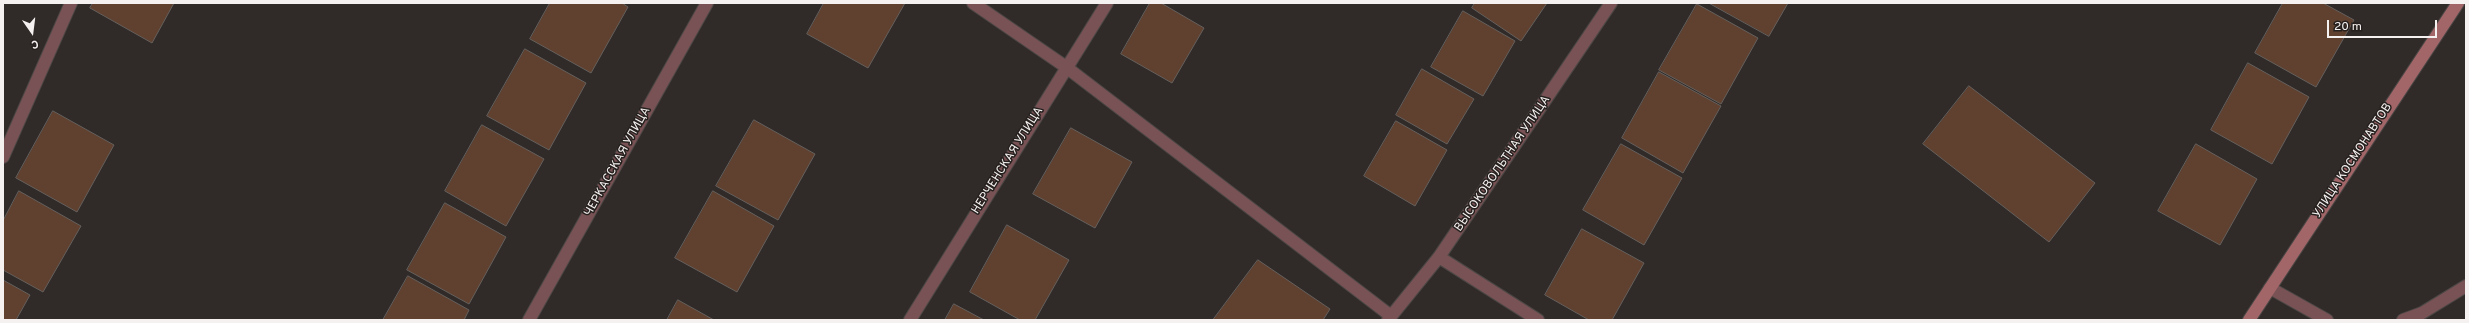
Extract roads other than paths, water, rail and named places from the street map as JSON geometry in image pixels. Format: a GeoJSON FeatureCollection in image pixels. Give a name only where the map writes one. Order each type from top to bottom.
{"type":"FeatureCollection","features":[{"type":"Feature","properties":{"kind":"street"},"geometry":{"type":"LineString","coordinates":[[3,157],[71,3]]}},
{"type":"Feature","properties":{"kind":"street","name":"ЧЕРКАССКАЯ УЛИЦА"},"geometry":{"type":"LineString","coordinates":[[529,320],[706,3]]}},
{"type":"Feature","properties":{"kind":"street"},"geometry":{"type":"LineString","coordinates":[[973,3],[1066,67],[1390,318]]}},
{"type":"Feature","properties":{"kind":"street","name":"НЕРЧЕНСКАЯ УЛИЦА"},"geometry":{"type":"LineString","coordinates":[[910,320],[1066,67],[1108,3]]}},
{"type":"Feature","properties":{"kind":"street","name":"ВЫСОКОВОЛЬТНАЯ УЛИЦА"},"geometry":{"type":"LineString","coordinates":[[1390,318],[1439,258],[1611,3]]}},
{"type":"Feature","properties":{"kind":"street","name":"УЛИЦА КОСМОНАВТОВ"},"geometry":{"type":"LineString","coordinates":[[2249,320],[2458,3]]}},
{"type":"Feature","properties":{"kind":"street"},"geometry":{"type":"LineString","coordinates":[[1439,258],[1538,320]]}},
{"type":"Feature","properties":{"kind":"street"},"geometry":{"type":"LineString","coordinates":[[2403,320],[2422,313],[2466,286]]}},
{"type":"Feature","properties":{"kind":"street"},"geometry":{"type":"LineString","coordinates":[[2270,288],[2327,320]]}}]}
